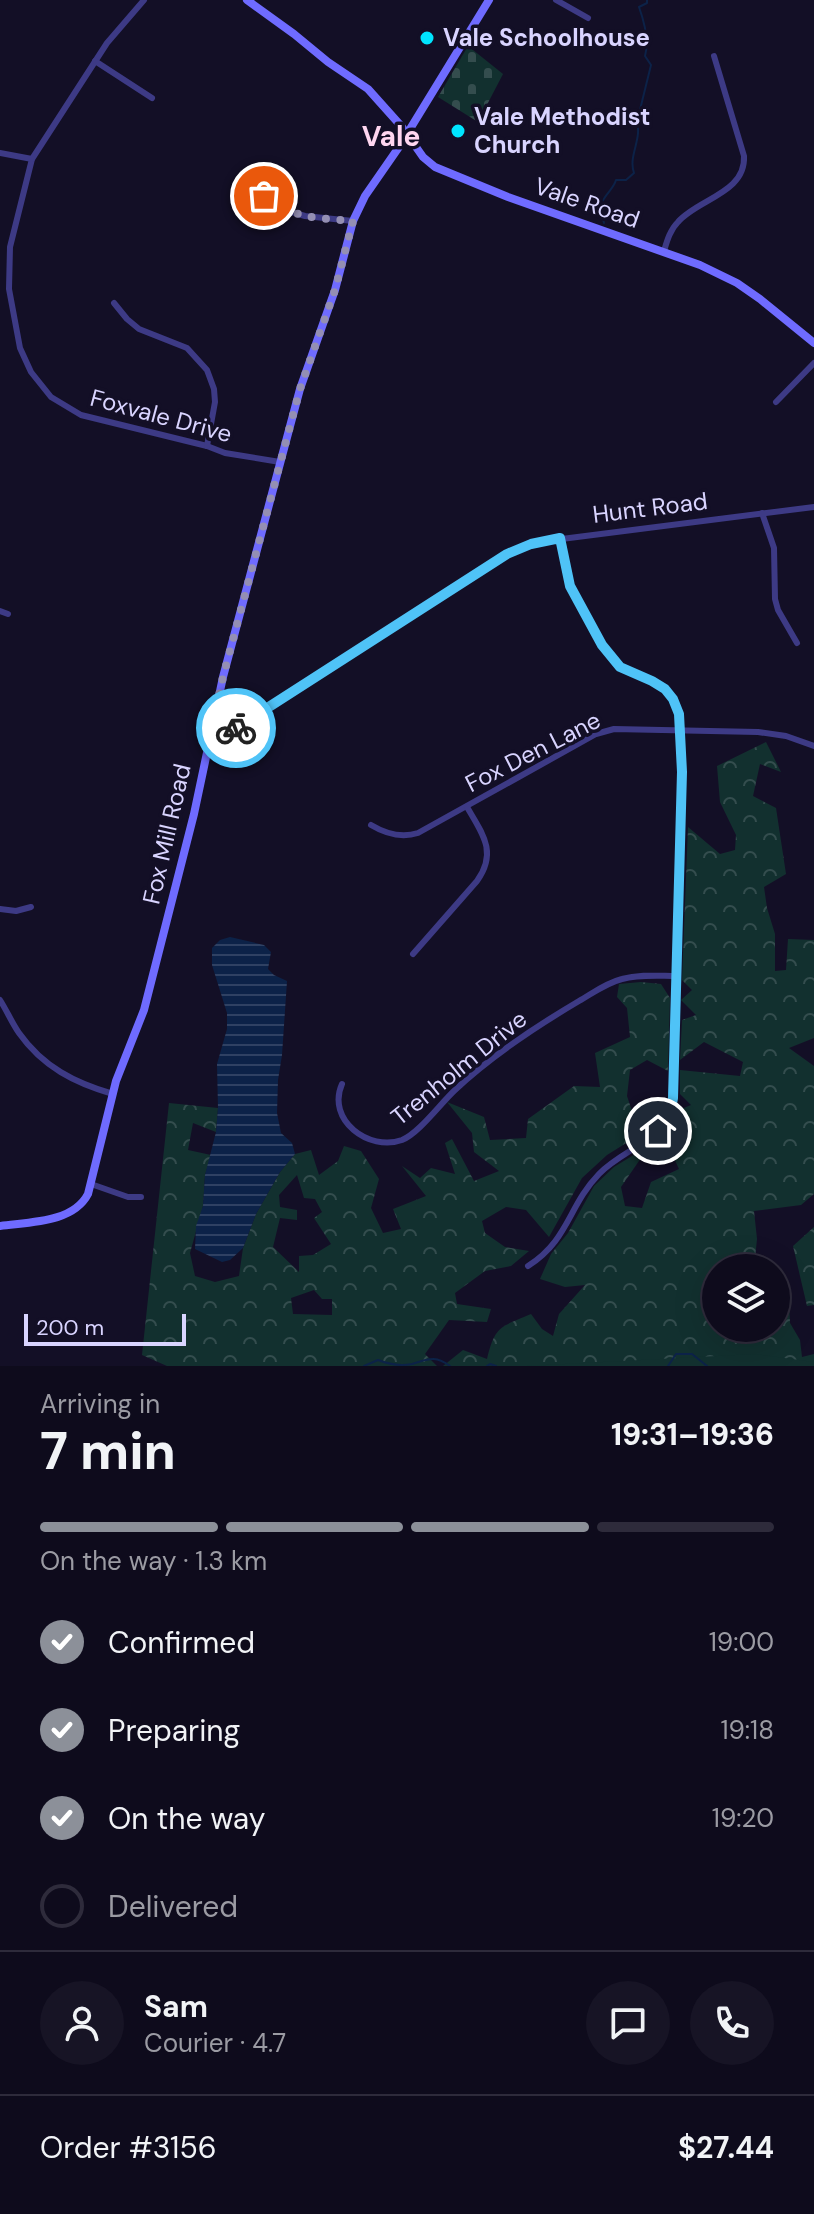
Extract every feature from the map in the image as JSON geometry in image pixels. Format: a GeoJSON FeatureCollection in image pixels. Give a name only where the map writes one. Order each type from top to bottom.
{"type":"FeatureCollection","features":[{"type":"Feature","properties":{"kind":"main road","name":"Vale Road"},"geometry":{"type":"LineString","coordinates":[[247,0],[315,53],[368,89],[423,157],[445,172],[700,265],[737,283],[814,343]]}},
{"type":"Feature","properties":{"kind":"main road","name":"Fox Mill Road"},"geometry":{"type":"LineString","coordinates":[[0,1226],[71,1212],[82,1204],[91,1184],[116,1081],[144,1010],[191,826],[223,677],[280,462],[300,389],[335,290],[353,221],[365,196],[489,0]]}},
{"type":"Feature","properties":{"kind":"street","name":"Foxvale Drive"},"geometry":{"type":"LineString","coordinates":[[144,0],[113,35],[32,159],[10,247],[8,270],[11,306],[20,348],[31,372],[51,397],[81,415],[225,453],[280,462]]}},
{"type":"Feature","properties":{"kind":"street"},"geometry":{"type":"LineString","coordinates":[[556,0],[588,18]]}},
{"type":"Feature","properties":{"kind":"street"},"geometry":{"type":"LineString","coordinates":[[664,251],[670,233],[680,220],[731,186],[743,168],[744,156],[714,56]]}},
{"type":"Feature","properties":{"kind":"street"},"geometry":{"type":"LineString","coordinates":[[95,61],[152,98]]}},
{"type":"Feature","properties":{"kind":"street"},"geometry":{"type":"LineString","coordinates":[[0,153],[32,159]]}},
{"type":"Feature","properties":{"kind":"street"},"geometry":{"type":"LineString","coordinates":[[240,178],[281,209],[305,216],[353,221]]}},
{"type":"Feature","properties":{"kind":"street"},"geometry":{"type":"LineString","coordinates":[[114,303],[139,329],[187,348],[207,370],[215,402],[207,446]]}},
{"type":"Feature","properties":{"kind":"street"},"geometry":{"type":"LineString","coordinates":[[776,402],[814,363]]}},
{"type":"Feature","properties":{"kind":"street","name":"Hunt Road"},"geometry":{"type":"LineString","coordinates":[[210,737],[240,726],[507,554],[531,544],[814,507]]}},
{"type":"Feature","properties":{"kind":"street"},"geometry":{"type":"LineString","coordinates":[[762,513],[774,548],[775,599],[779,614],[797,643]]}},
{"type":"Feature","properties":{"kind":"street"},"geometry":{"type":"LineString","coordinates":[[528,1266],[554,1245],[583,1194],[598,1175],[652,1137],[666,1121],[673,1098],[681,729],[676,705],[665,689],[620,667],[602,645],[570,586],[560,538]]}},
{"type":"Feature","properties":{"kind":"street"},"geometry":{"type":"LineString","coordinates":[[0,611],[8,614]]}},
{"type":"Feature","properties":{"kind":"street","name":"Fox Den Lane"},"geometry":{"type":"LineString","coordinates":[[371,825],[393,834],[413,835],[605,731],[624,728],[681,729],[776,734],[814,746]]}},
{"type":"Feature","properties":{"kind":"street"},"geometry":{"type":"LineString","coordinates":[[413,954],[486,867],[486,842],[467,807]]}},
{"type":"Feature","properties":{"kind":"street"},"geometry":{"type":"LineString","coordinates":[[0,909],[16,911],[31,907]]}},
{"type":"Feature","properties":{"kind":"street","name":"Trenholm Drive"},"geometry":{"type":"LineString","coordinates":[[342,1084],[338,1106],[353,1131],[379,1143],[401,1140],[414,1133],[441,1103],[487,1062],[590,994],[624,978],[677,976]]}},
{"type":"Feature","properties":{"kind":"street"},"geometry":{"type":"LineString","coordinates":[[0,1000],[23,1038],[48,1064],[78,1083],[113,1094]]}},
{"type":"Feature","properties":{"kind":"street"},"geometry":{"type":"LineString","coordinates":[[91,1184],[128,1197],[141,1197]]}},
{"type":"Feature","properties":{"kind":"green space"},"geometry":{"type":"Polygon","coordinates":[[[468,46],[503,74],[478,122],[438,97],[468,46]]]}},
{"type":"Feature","properties":{"kind":"green space"},"geometry":{"type":"Polygon","coordinates":[[[766,742],[781,772],[760,764],[753,796],[776,808],[786,874],[764,887],[775,934],[775,971],[786,970],[788,939],[814,940],[814,1038],[789,1048],[814,1066],[814,1194],[801,1205],[754,1211],[755,1254],[702,1254],[702,1342],[790,1342],[790,1323],[800,1340],[802,1357],[814,1354],[814,1366],[443,1366],[463,1350],[487,1359],[497,1333],[531,1314],[542,1329],[553,1336],[559,1314],[585,1285],[565,1287],[540,1279],[551,1254],[568,1233],[594,1186],[614,1167],[650,1145],[621,1187],[625,1206],[642,1208],[651,1182],[679,1169],[663,1135],[672,1127],[679,1110],[691,1105],[680,1094],[680,1070],[740,1076],[743,1062],[704,1042],[680,1060],[682,1020],[696,1015],[681,1000],[692,990],[682,980],[688,827],[720,854],[735,850],[736,835],[720,802],[717,766],[766,742]]]}},
{"type":"Feature","properties":{"kind":"green space"},"geometry":{"type":"Polygon","coordinates":[[[619,984],[661,984],[670,998],[668,1071],[647,1060],[630,1070],[627,1096],[634,1117],[652,1127],[607,1155],[582,1178],[549,1237],[526,1210],[506,1207],[482,1221],[485,1233],[505,1247],[529,1251],[511,1266],[485,1271],[455,1293],[457,1304],[491,1309],[487,1322],[449,1320],[425,1354],[437,1366],[167,1366],[142,1355],[169,1103],[218,1108],[216,1132],[193,1123],[188,1150],[211,1155],[205,1175],[203,1206],[190,1253],[195,1276],[215,1282],[239,1276],[243,1248],[256,1214],[280,1172],[295,1154],[311,1150],[319,1175],[338,1161],[344,1146],[361,1151],[379,1179],[371,1208],[383,1233],[401,1229],[393,1209],[426,1196],[402,1166],[420,1178],[431,1168],[455,1174],[445,1143],[452,1139],[474,1181],[499,1171],[474,1152],[472,1133],[447,1102],[484,1117],[490,1140],[526,1138],[528,1119],[574,1086],[600,1087],[595,1053],[630,1037],[627,1008],[617,997],[619,984]],[[297,1175],[279,1195],[280,1207],[297,1210],[297,1220],[280,1218],[273,1247],[299,1272],[299,1256],[313,1255],[331,1244],[314,1218],[322,1212],[315,1199],[304,1198],[297,1175]],[[314,1290],[291,1298],[293,1314],[332,1315],[332,1299],[322,1299],[314,1290]]]}},
{"type":"Feature","properties":{"kind":"green space"},"geometry":{"type":"Polygon","coordinates":[[[814,1227],[814,1305],[807,1306],[793,1246],[814,1227]]]}},
{"type":"Feature","properties":{"kind":"green space"},"geometry":{"type":"Polygon","coordinates":[[[755,1354],[814,1362],[814,1366],[527,1366],[755,1354]]]}},
{"type":"Feature","properties":{"kind":"water"},"geometry":{"type":"Polygon","coordinates":[[[230,937],[264,945],[271,952],[268,969],[287,981],[277,1113],[281,1133],[292,1143],[295,1154],[280,1172],[256,1214],[243,1248],[230,1260],[222,1262],[195,1249],[205,1175],[216,1132],[217,1064],[227,1029],[227,1013],[212,965],[212,948],[220,940],[230,937]]]}},
{"type":"Feature","properties":{"kind":"waterway"},"geometry":{"type":"LineString","coordinates":[[604,223],[601,205],[605,198],[616,180],[626,180],[634,173],[637,122],[651,65],[645,56],[646,38],[639,7],[647,0]]}},
{"type":"Feature","properties":{"kind":"waterway"},"geometry":{"type":"LineString","coordinates":[[668,1366],[676,1354],[692,1354],[707,1366]]}},
{"type":"Feature","properties":{"kind":"waterway"},"geometry":{"type":"LineString","coordinates":[[364,1366],[378,1360],[403,1365],[432,1359],[450,1366]]}},
{"type":"Feature","properties":{"kind":"waterway"},"geometry":{"type":"LineString","coordinates":[[487,1366],[496,1366]]}},
{"type":"Feature","properties":{"kind":"way so far"},"geometry":{"type":"LineString","coordinates":[[236,728],[210,737],[223,677],[300,389],[335,290],[353,221],[305,216],[281,209],[264,196]]}},
{"type":"Feature","properties":{"kind":"place","name":"Vale Schoolhouse"},"geometry":{"type":"Point","coordinates":[427,38]}},
{"type":"Feature","properties":{"kind":"place","name":"Vale Methodist Church"},"geometry":{"type":"Point","coordinates":[458,131]}},
{"type":"Feature","properties":{"kind":"district","name":"Vale"},"geometry":{"type":"Point","coordinates":[391,136]}},
{"type":"Feature","properties":{"kind":"route"},"geometry":{"type":"LineString","coordinates":[[236,728],[507,554],[531,544],[560,538],[570,586],[602,645],[620,667],[665,689],[679,714],[682,772],[673,1098],[670,1114],[658,1131]]}}]}
